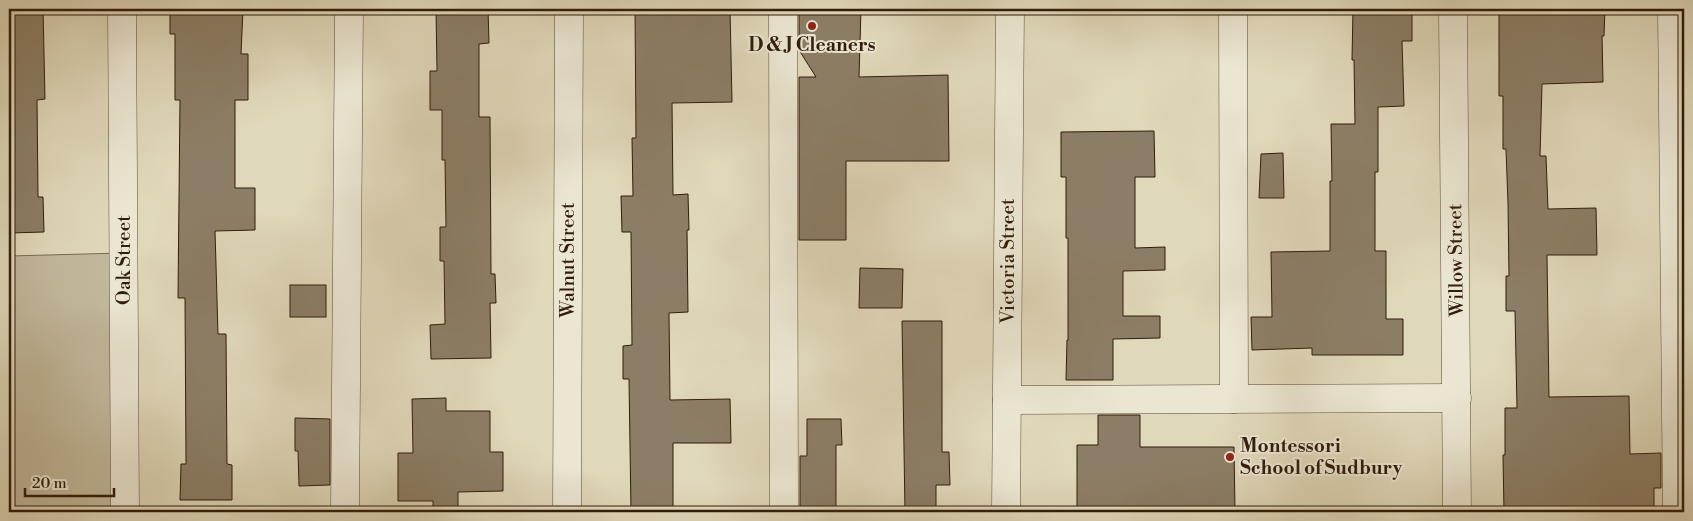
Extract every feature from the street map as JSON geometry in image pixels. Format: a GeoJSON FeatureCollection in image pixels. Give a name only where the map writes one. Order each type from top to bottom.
{"type":"FeatureCollection","features":[{"type":"Feature","properties":{"kind":"street","name":"Oak Street"},"geometry":{"type":"LineString","coordinates":[[122,9],[125,512]]}},
{"type":"Feature","properties":{"kind":"street"},"geometry":{"type":"LineString","coordinates":[[345,512],[349,9]]}},
{"type":"Feature","properties":{"kind":"street","name":"Walnut Street"},"geometry":{"type":"LineString","coordinates":[[567,512],[570,9]]}},
{"type":"Feature","properties":{"kind":"street"},"geometry":{"type":"LineString","coordinates":[[783,9],[784,512]]}},
{"type":"Feature","properties":{"kind":"street","name":"Victoria Street"},"geometry":{"type":"LineString","coordinates":[[1006,512],[1010,9]]}},
{"type":"Feature","properties":{"kind":"street"},"geometry":{"type":"LineString","coordinates":[[1232,9],[1234,399]]}},
{"type":"Feature","properties":{"kind":"street","name":"Willow Street"},"geometry":{"type":"LineString","coordinates":[[1453,9],[1457,512]]}},
{"type":"Feature","properties":{"kind":"street"},"geometry":{"type":"LineString","coordinates":[[1672,9],[1677,512]]}},
{"type":"Feature","properties":{"kind":"street"},"geometry":{"type":"LineString","coordinates":[[1008,400],[1457,398]]}},
{"type":"Feature","properties":{"kind":"shaded area"},"geometry":{"type":"Polygon","coordinates":[[[122,253],[123,512],[9,512],[9,256],[122,253]]]}},
{"type":"Feature","properties":{"kind":"building"},"geometry":{"type":"Polygon","coordinates":[[[9,9],[43,9],[45,99],[37,100],[38,197],[43,197],[44,232],[9,233],[9,9]]]}},
{"type":"Feature","properties":{"kind":"building"},"geometry":{"type":"Polygon","coordinates":[[[170,9],[243,9],[241,54],[248,54],[248,100],[235,100],[235,188],[255,188],[255,230],[215,231],[218,334],[226,334],[227,464],[232,465],[232,500],[180,500],[181,464],[186,464],[185,298],[178,298],[180,100],[175,100],[175,34],[170,34],[170,9]]]}},
{"type":"Feature","properties":{"kind":"building"},"geometry":{"type":"Polygon","coordinates":[[[436,9],[488,9],[489,43],[479,44],[479,117],[490,117],[491,274],[495,274],[496,303],[490,303],[491,358],[431,359],[430,325],[445,324],[444,261],[440,261],[440,227],[446,227],[445,160],[442,160],[442,110],[430,110],[430,71],[437,71],[436,9]]]}},
{"type":"Feature","properties":{"kind":"building"},"geometry":{"type":"Polygon","coordinates":[[[635,9],[730,9],[732,102],[672,103],[673,195],[688,194],[688,312],[669,313],[670,400],[730,399],[731,443],[673,443],[673,512],[631,512],[629,379],[623,379],[623,346],[632,345],[631,232],[622,232],[621,196],[633,196],[632,138],[636,138],[635,9]]]}},
{"type":"Feature","properties":{"kind":"building"},"geometry":{"type":"Polygon","coordinates":[[[799,9],[861,9],[859,77],[948,75],[949,161],[846,161],[846,240],[799,240],[799,77],[816,77],[799,50],[799,9]]]}},
{"type":"Feature","properties":{"kind":"building"},"geometry":{"type":"Polygon","coordinates":[[[1353,9],[1412,9],[1412,41],[1402,41],[1404,106],[1378,107],[1378,172],[1375,172],[1375,251],[1386,251],[1386,319],[1403,319],[1403,355],[1312,355],[1312,348],[1252,350],[1251,317],[1272,317],[1271,252],[1330,251],[1331,124],[1355,124],[1354,60],[1352,60],[1353,9]]]}},
{"type":"Feature","properties":{"kind":"building"},"geometry":{"type":"Polygon","coordinates":[[[1499,9],[1605,9],[1604,36],[1602,36],[1603,82],[1542,84],[1540,156],[1546,156],[1548,209],[1596,208],[1597,255],[1547,255],[1549,397],[1629,396],[1630,454],[1661,453],[1661,488],[1654,488],[1654,512],[1504,512],[1503,455],[1505,455],[1505,408],[1517,408],[1515,311],[1506,311],[1506,276],[1509,276],[1508,204],[1506,149],[1503,149],[1503,96],[1499,96],[1499,9]]]}},
{"type":"Feature","properties":{"kind":"building"},"geometry":{"type":"Polygon","coordinates":[[[1154,131],[1155,177],[1135,177],[1135,248],[1165,247],[1165,270],[1123,271],[1123,316],[1160,316],[1160,338],[1113,339],[1113,380],[1066,380],[1068,238],[1066,238],[1066,177],[1061,177],[1061,132],[1154,131]]]}},
{"type":"Feature","properties":{"kind":"building"},"geometry":{"type":"Polygon","coordinates":[[[1283,153],[1284,198],[1259,198],[1261,154],[1283,153]]]}},
{"type":"Feature","properties":{"kind":"building"},"geometry":{"type":"Polygon","coordinates":[[[860,268],[903,269],[902,308],[859,308],[860,268]]]}},
{"type":"Feature","properties":{"kind":"building"},"geometry":{"type":"Polygon","coordinates":[[[290,285],[326,285],[326,317],[290,317],[290,285]]]}},
{"type":"Feature","properties":{"kind":"building"},"geometry":{"type":"Polygon","coordinates":[[[902,321],[942,321],[942,452],[949,452],[950,485],[936,485],[936,512],[905,512],[902,321]]]}},
{"type":"Feature","properties":{"kind":"building"},"geometry":{"type":"Polygon","coordinates":[[[446,398],[446,411],[490,411],[490,452],[503,452],[503,491],[458,492],[458,509],[433,509],[433,501],[398,501],[398,453],[413,453],[412,399],[446,398]]]}},
{"type":"Feature","properties":{"kind":"building"},"geometry":{"type":"Polygon","coordinates":[[[1098,415],[1140,415],[1140,447],[1234,447],[1235,512],[1077,512],[1077,445],[1098,445],[1098,415]]]}},
{"type":"Feature","properties":{"kind":"building"},"geometry":{"type":"Polygon","coordinates":[[[295,418],[330,419],[330,485],[299,486],[298,451],[295,451],[295,418]]]}},
{"type":"Feature","properties":{"kind":"building"},"geometry":{"type":"Polygon","coordinates":[[[807,419],[841,419],[842,445],[836,445],[836,512],[800,512],[800,456],[807,456],[807,419]]]}},
{"type":"Feature","properties":{"kind":"place","name":"D & J Cleaners"},"geometry":{"type":"Point","coordinates":[812,26]}},
{"type":"Feature","properties":{"kind":"place","name":"Montessori School of Sudbury"},"geometry":{"type":"Point","coordinates":[1230,457]}}]}
